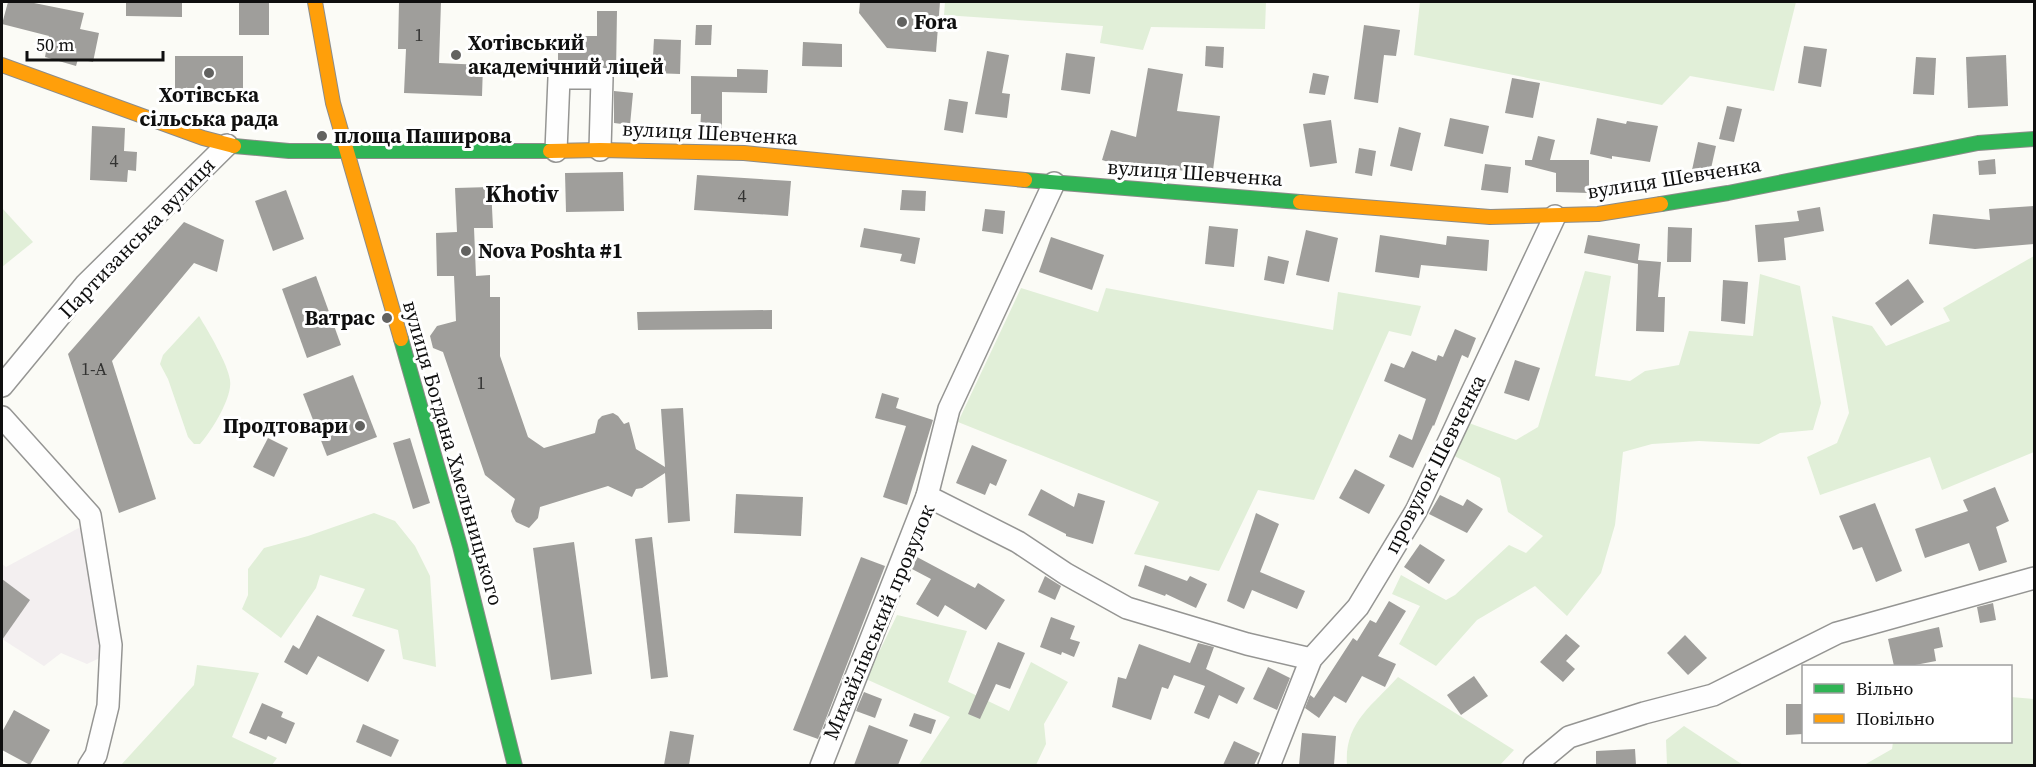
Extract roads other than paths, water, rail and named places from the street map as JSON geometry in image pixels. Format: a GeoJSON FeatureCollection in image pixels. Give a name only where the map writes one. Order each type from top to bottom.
{"type":"FeatureCollection","features":[{"type":"Feature","properties":{"kind":"street","name":"вулиця Богдана Хмельницького"},"geometry":{"type":"LineString","coordinates":[[315,2],[333,103],[460,546],[515,765]]}},
{"type":"Feature","properties":{"kind":"street"},"geometry":{"type":"LineString","coordinates":[[2,65],[227,145],[289,151],[347,153]]}},
{"type":"Feature","properties":{"kind":"street"},"geometry":{"type":"LineString","coordinates":[[555,151],[559,78],[602,78],[600,150]]}},
{"type":"Feature","properties":{"kind":"street","name":"вулиця Шевченка"},"geometry":{"type":"LineString","coordinates":[[347,153],[600,150],[744,153],[1054,183],[1490,217],[1598,214],[1728,193],[1978,143],[2034,139]]}},
{"type":"Feature","properties":{"kind":"street","name":"Партизанська вулиця"},"geometry":{"type":"LineString","coordinates":[[2,386],[86,284],[227,145]]}},
{"type":"Feature","properties":{"kind":"street"},"geometry":{"type":"LineString","coordinates":[[927,496],[949,409],[1054,183]]}},
{"type":"Feature","properties":{"kind":"street","name":"провулок Шевченка"},"geometry":{"type":"LineString","coordinates":[[1269,765],[1311,659],[1358,607],[1416,511],[1555,216]]}},
{"type":"Feature","properties":{"kind":"street"},"geometry":{"type":"LineString","coordinates":[[2,417],[90,515],[111,645],[108,706],[96,755],[89,765]]}},
{"type":"Feature","properties":{"kind":"street","name":"Михайлівський провулок"},"geometry":{"type":"LineString","coordinates":[[821,765],[927,496],[1018,542],[1066,574],[1126,608],[1246,644],[1311,659]]}},
{"type":"Feature","properties":{"kind":"street"},"geometry":{"type":"LineString","coordinates":[[1534,765],[1569,737],[1644,713],[1713,695],[1837,633],[2034,578]]}},
{"type":"Feature","properties":{"kind":"place","name":"Fora"},"geometry":{"type":"Point","coordinates":[902,22]}},
{"type":"Feature","properties":{"kind":"place","name":"Хотівський академічний ліцей"},"geometry":{"type":"Point","coordinates":[456,55]}},
{"type":"Feature","properties":{"kind":"place","name":"Хотівська сільська рада"},"geometry":{"type":"Point","coordinates":[209,73]}},
{"type":"Feature","properties":{"kind":"place","name":"площа Паширова"},"geometry":{"type":"Point","coordinates":[322,136]}},
{"type":"Feature","properties":{"kind":"place","name":"Nova Poshta #1"},"geometry":{"type":"Point","coordinates":[466,251]}},
{"type":"Feature","properties":{"kind":"place","name":"Ватрас"},"geometry":{"type":"Point","coordinates":[387,318]}},
{"type":"Feature","properties":{"kind":"place","name":"Продтовари"},"geometry":{"type":"Point","coordinates":[360,426]}},
{"type":"Feature","properties":{"kind":"district","name":"Khotiv"},"geometry":{"type":"Point","coordinates":[522,194]}}]}
